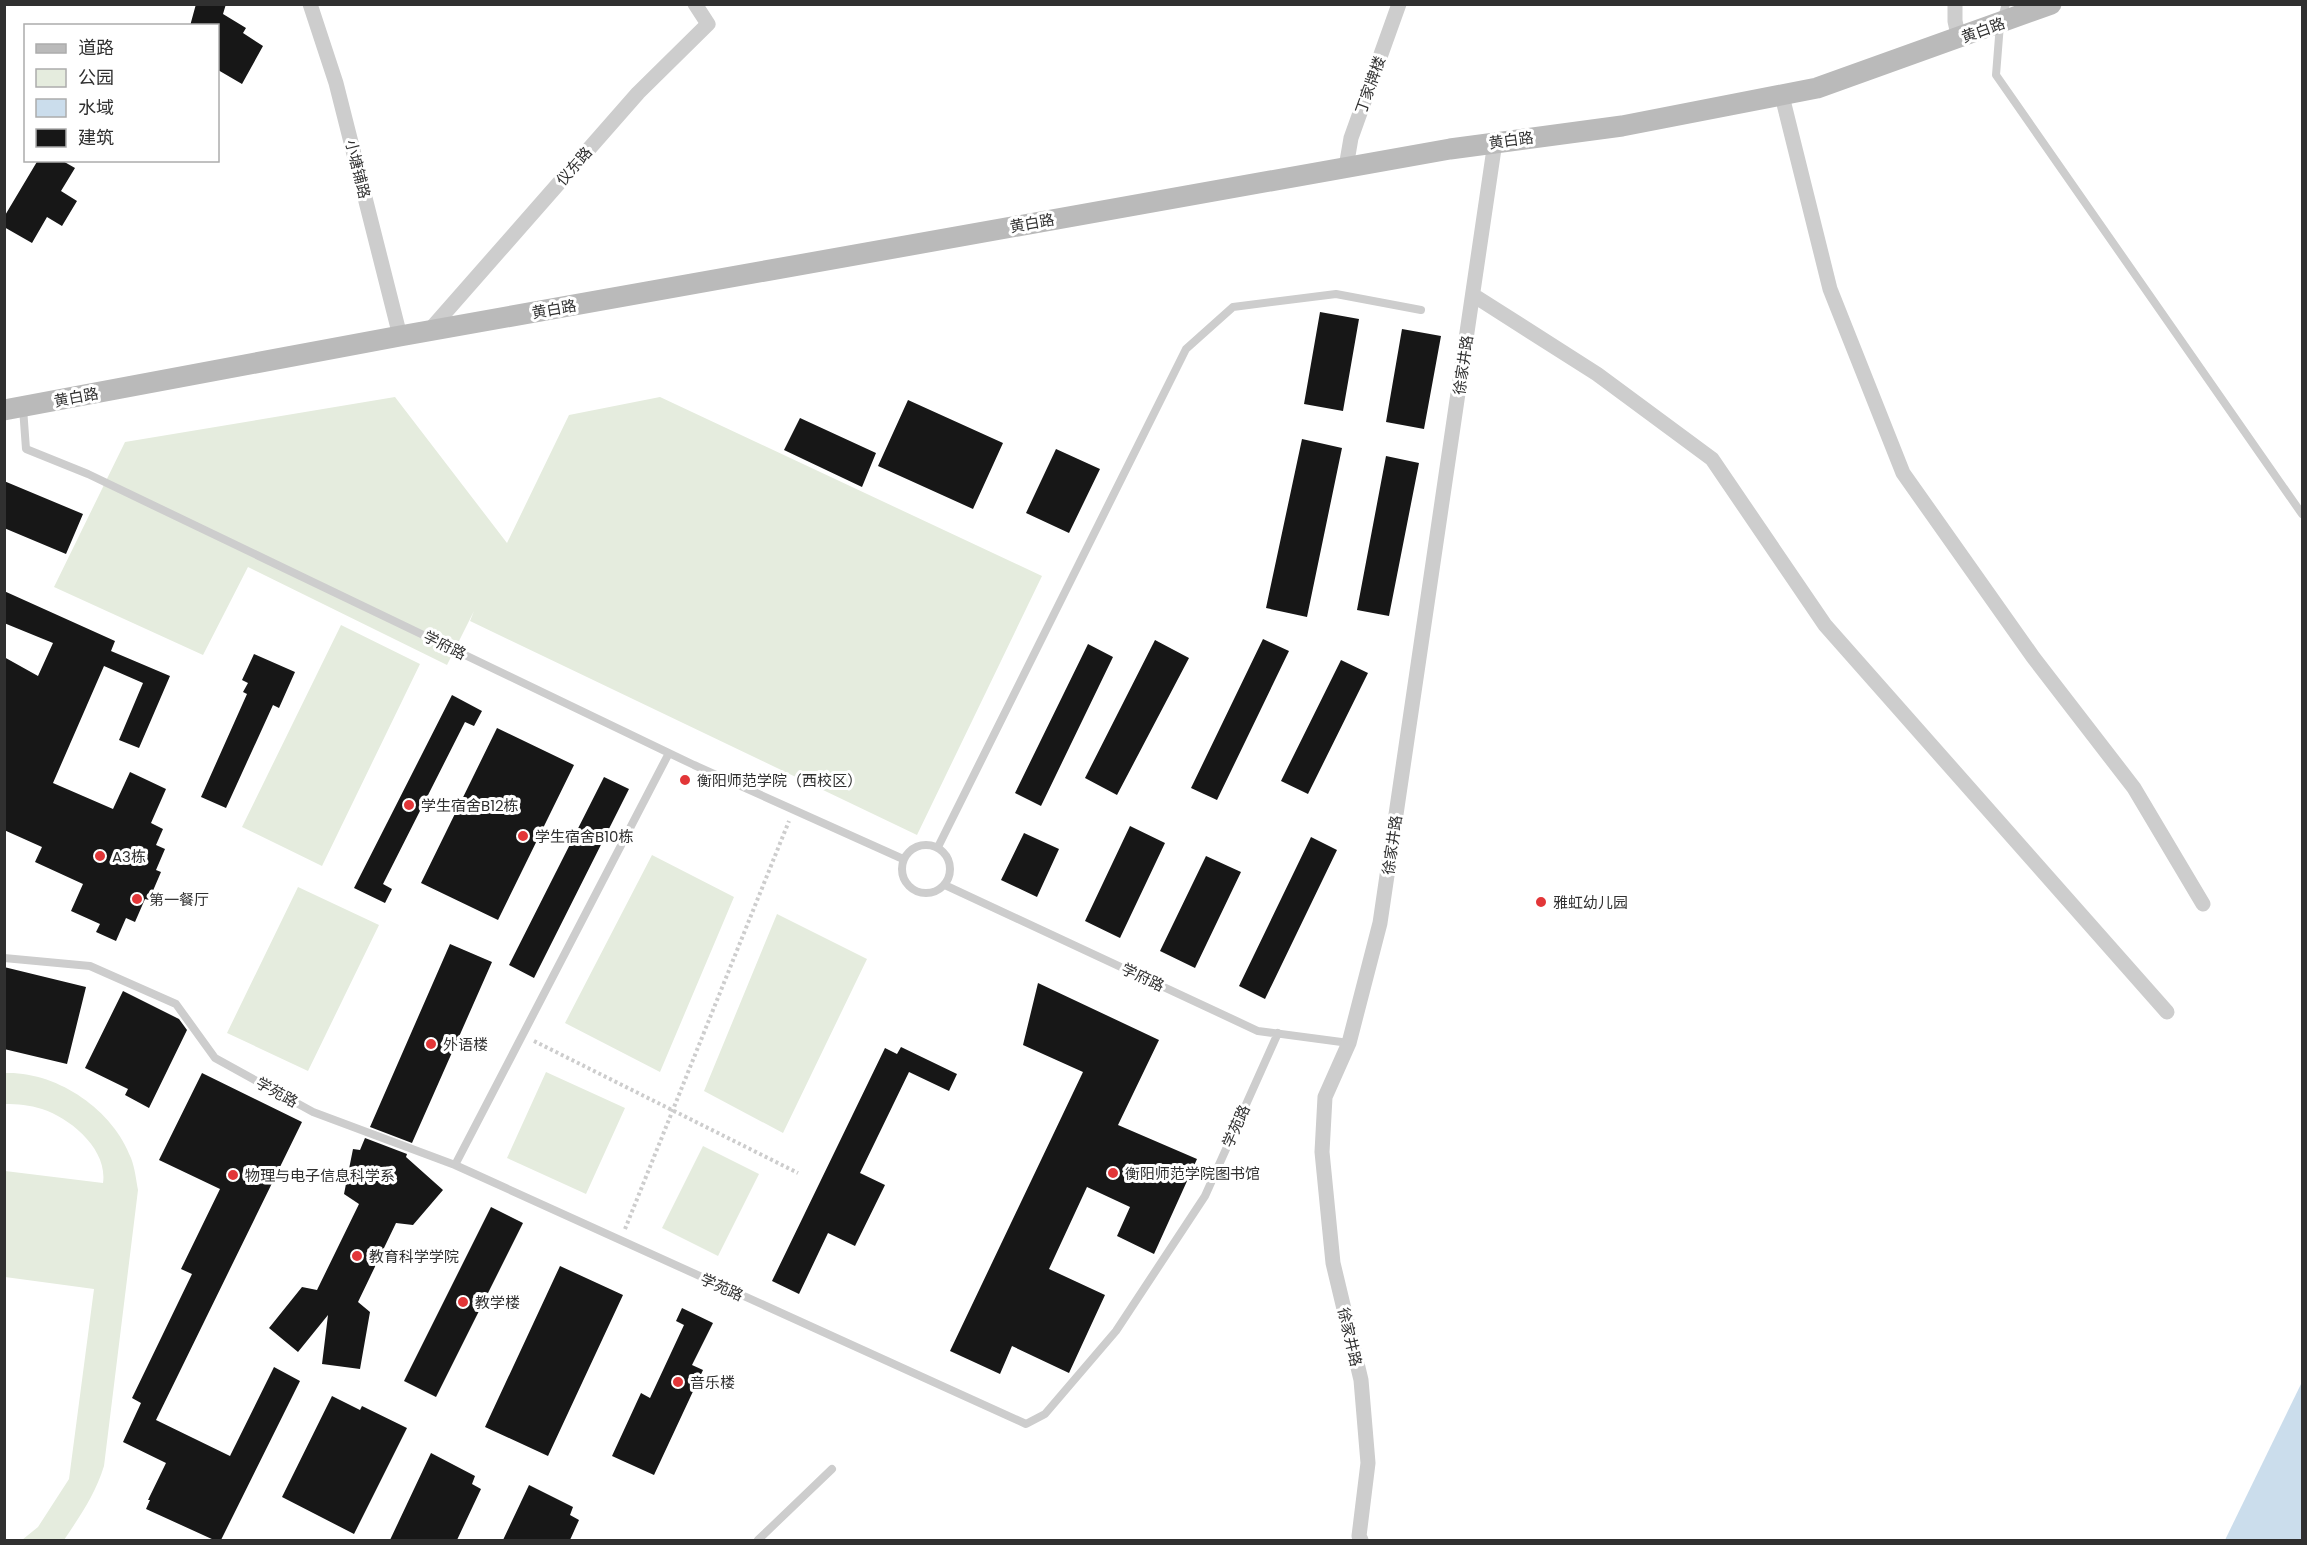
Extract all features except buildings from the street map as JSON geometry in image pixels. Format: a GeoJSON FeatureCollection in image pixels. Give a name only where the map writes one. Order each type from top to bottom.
{"type":"FeatureCollection","features":[{"type":"Feature","properties":{"kind":"main road","name":"黄白路"},"geometry":{"type":"LineString","coordinates":[[14,409],[399,336],[1346,167],[1495,142],[1623,126],[1782,96],[1817,88],[1959,39],[2003,14],[2051,4]]}},
{"type":"Feature","properties":{"kind":"street","name":"小塘铺路"},"geometry":{"type":"LineString","coordinates":[[310,4],[336,84],[399,336]]}},
{"type":"Feature","properties":{"kind":"street","name":"仪东路"},"geometry":{"type":"LineString","coordinates":[[429,331],[638,93],[708,24],[695,4]]}},
{"type":"Feature","properties":{"kind":"street","name":"丁家牌楼"},"geometry":{"type":"LineString","coordinates":[[1346,167],[1351,138],[1399,4]]}},
{"type":"Feature","properties":{"kind":"street"},"geometry":{"type":"LineString","coordinates":[[1955,4],[1955,21],[1959,39]]}},
{"type":"Feature","properties":{"kind":"street"},"geometry":{"type":"LineString","coordinates":[[1782,96],[1830,289],[1903,473],[2033,657],[2134,788],[2203,904]]}},
{"type":"Feature","properties":{"kind":"street","name":"徐家井路"},"geometry":{"type":"LineString","coordinates":[[1361,1540],[1359,1536],[1368,1462],[1362,1392],[1333,1263],[1322,1152],[1325,1097],[1349,1042],[1380,923],[1495,142]]}},
{"type":"Feature","properties":{"kind":"street"},"geometry":{"type":"LineString","coordinates":[[1473,295],[1597,374],[1712,459],[1825,625],[2167,1012]]}},
{"type":"Feature","properties":{"kind":"lane"},"geometry":{"type":"LineString","coordinates":[[2003,14],[1996,75],[2302,514]]}},
{"type":"Feature","properties":{"kind":"lane"},"geometry":{"type":"LineString","coordinates":[[938,847],[1186,349],[1233,307],[1336,294],[1421,310]]}},
{"type":"Feature","properties":{"kind":"lane","name":"学府路"},"geometry":{"type":"LineString","coordinates":[[14,409],[26,449],[88,474],[669,753],[903,858]]}},
{"type":"Feature","properties":{"kind":"lane"},"geometry":{"type":"LineString","coordinates":[[455,1165],[669,753]]}},
{"type":"Feature","properties":{"kind":"lane"},"geometry":{"type":"LineString","coordinates":[[922,844],[938,847],[946,854],[950,864],[950,875],[945,885],[926,894],[915,891],[903,877],[901,868],[903,858],[908,852],[922,844]]}},
{"type":"Feature","properties":{"kind":"lane","name":"学府路"},"geometry":{"type":"LineString","coordinates":[[945,885],[1258,1031],[1349,1042]]}},
{"type":"Feature","properties":{"kind":"lane","name":"学苑路"},"geometry":{"type":"LineString","coordinates":[[4,958],[90,966],[176,1004],[215,1058],[313,1112],[455,1165],[1026,1424],[1045,1414],[1116,1331],[1205,1196],[1278,1033]]}},
{"type":"Feature","properties":{"kind":"lane"},"geometry":{"type":"LineString","coordinates":[[758,1540],[832,1468]]}},
{"type":"Feature","properties":{"kind":"path"},"geometry":{"type":"LineString","coordinates":[[621,1241],[794,809]]}},
{"type":"Feature","properties":{"kind":"path"},"geometry":{"type":"LineString","coordinates":[[522,1035],[798,1173]]}},
{"type":"Feature","properties":{"kind":"green space"},"geometry":{"type":"Polygon","coordinates":[[[395,397],[507,543],[569,415],[660,397],[1042,576],[917,835],[470,621],[474,611],[447,665],[248,567],[203,655],[54,587],[125,442],[395,397]]]}},
{"type":"Feature","properties":{"kind":"green space"},"geometry":{"type":"Polygon","coordinates":[[[341,625],[420,664],[322,866],[242,827],[341,625]]]}},
{"type":"Feature","properties":{"kind":"green space"},"geometry":{"type":"Polygon","coordinates":[[[652,855],[734,897],[660,1072],[565,1023],[652,855]]]}},
{"type":"Feature","properties":{"kind":"green space"},"geometry":{"type":"Polygon","coordinates":[[[298,887],[379,925],[308,1071],[227,1033],[298,887]]]}},
{"type":"Feature","properties":{"kind":"green space"},"geometry":{"type":"Polygon","coordinates":[[[777,914],[867,959],[783,1133],[704,1091],[777,914]]]}},
{"type":"Feature","properties":{"kind":"green space"},"geometry":{"type":"Polygon","coordinates":[[[546,1072],[625,1108],[586,1194],[507,1158],[546,1072]]]}},
{"type":"Feature","properties":{"kind":"green space"},"geometry":{"type":"Polygon","coordinates":[[[5,1073],[24,1074],[63,1086],[97,1109],[123,1140],[132,1162],[138,1190],[104,1466],[92,1496],[64,1540],[22,1540],[38,1527],[69,1479],[94,1289],[5,1277],[5,1171],[103,1183],[103,1170],[100,1158],[93,1147],[75,1127],[53,1113],[24,1105],[5,1104],[5,1073]]]}},
{"type":"Feature","properties":{"kind":"green space"},"geometry":{"type":"Polygon","coordinates":[[[703,1146],[759,1174],[718,1256],[662,1228],[703,1146]]]}},
{"type":"Feature","properties":{"kind":"water"},"geometry":{"type":"Polygon","coordinates":[[[2302,1382],[2302,1540],[2225,1540],[2302,1382]]]}},
{"type":"Feature","properties":{"kind":"place","name":"衡阳师范学院（西校区）"},"geometry":{"type":"Point","coordinates":[685,780]}},
{"type":"Feature","properties":{"kind":"place","name":"学生宿舍B12栋"},"geometry":{"type":"Point","coordinates":[409,805]}},
{"type":"Feature","properties":{"kind":"place","name":"学生宿舍B10栋"},"geometry":{"type":"Point","coordinates":[523,836]}},
{"type":"Feature","properties":{"kind":"place","name":"A3栋"},"geometry":{"type":"Point","coordinates":[100,856]}},
{"type":"Feature","properties":{"kind":"place","name":"第一餐厅"},"geometry":{"type":"Point","coordinates":[137,899]}},
{"type":"Feature","properties":{"kind":"place","name":"雅虹幼儿园"},"geometry":{"type":"Point","coordinates":[1541,902]}},
{"type":"Feature","properties":{"kind":"place","name":"外语楼"},"geometry":{"type":"Point","coordinates":[431,1044]}},
{"type":"Feature","properties":{"kind":"place","name":"衡阳师范学院图书馆"},"geometry":{"type":"Point","coordinates":[1113,1173]}},
{"type":"Feature","properties":{"kind":"place","name":"物理与电子信息科学系"},"geometry":{"type":"Point","coordinates":[233,1175]}},
{"type":"Feature","properties":{"kind":"place","name":"教育科学学院"},"geometry":{"type":"Point","coordinates":[357,1256]}},
{"type":"Feature","properties":{"kind":"place","name":"教学楼"},"geometry":{"type":"Point","coordinates":[463,1302]}},
{"type":"Feature","properties":{"kind":"place","name":"音乐楼"},"geometry":{"type":"Point","coordinates":[678,1382]}}]}
